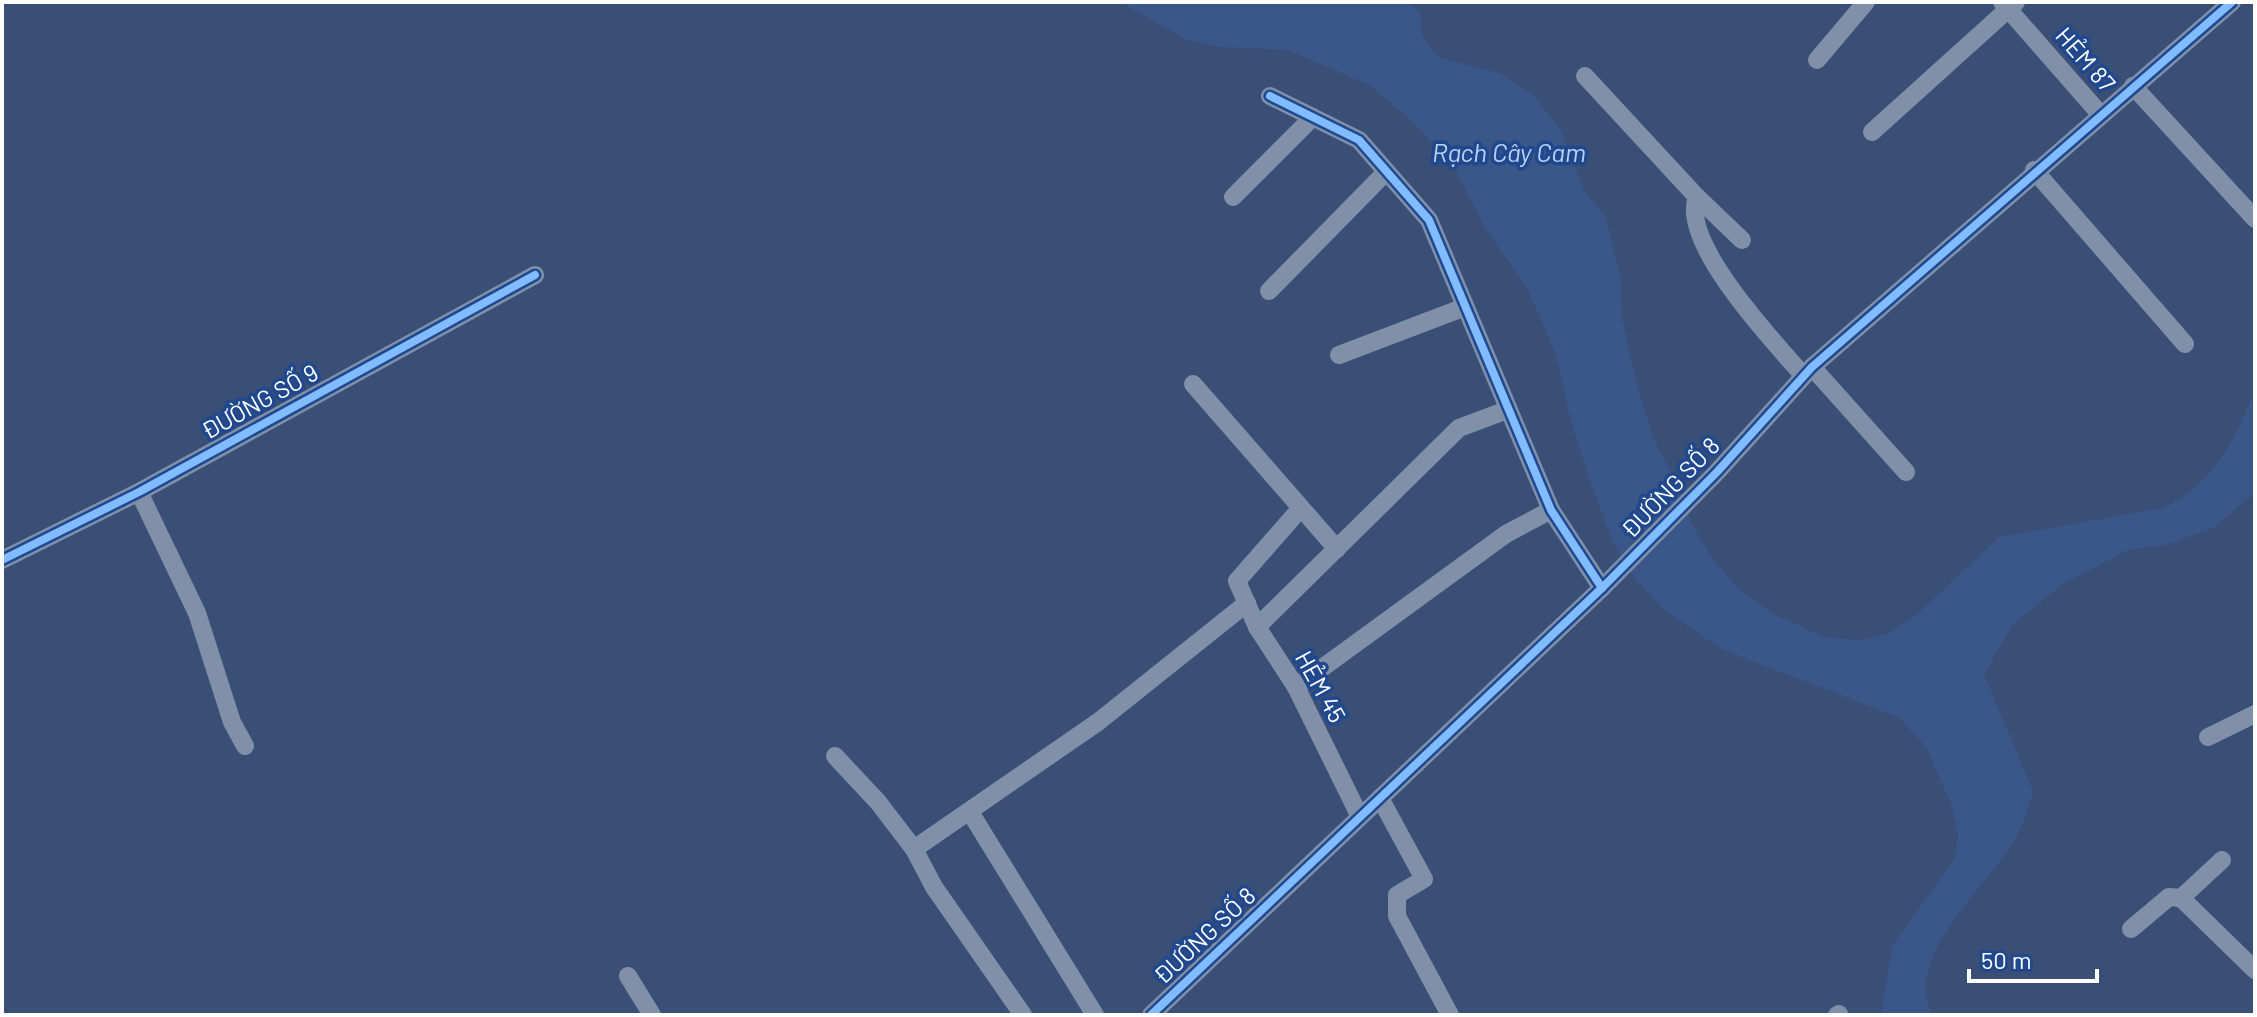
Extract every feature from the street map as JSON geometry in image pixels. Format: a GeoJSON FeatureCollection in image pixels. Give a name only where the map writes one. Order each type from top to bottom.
{"type":"FeatureCollection","features":[{"type":"Feature","properties":{"kind":"street"},"geometry":{"type":"LineString","coordinates":[[1817,60],[1866,2]]}},
{"type":"Feature","properties":{"kind":"street","name":"ĐƯỜNG SỐ 8"},"geometry":{"type":"LineString","coordinates":[[1151,1015],[1606,584],[1717,472],[1808,371],[2034,170],[2232,2]]}},
{"type":"Feature","properties":{"kind":"street"},"geometry":{"type":"LineString","coordinates":[[1872,132],[2009,4]]}},
{"type":"Feature","properties":{"kind":"street","name":"HẺM 87"},"geometry":{"type":"LineString","coordinates":[[2009,4],[2100,114]]}},
{"type":"Feature","properties":{"kind":"street"},"geometry":{"type":"LineString","coordinates":[[1585,76],[1697,197],[1742,240]]}},
{"type":"Feature","properties":{"kind":"street"},"geometry":{"type":"LineString","coordinates":[[2133,86],[2255,219]]}},
{"type":"Feature","properties":{"kind":"street"},"geometry":{"type":"LineString","coordinates":[[1270,96],[1359,140],[1429,220],[1551,510],[1606,584]]}},
{"type":"Feature","properties":{"kind":"street"},"geometry":{"type":"LineString","coordinates":[[1233,197],[1313,117]]}},
{"type":"Feature","properties":{"kind":"street"},"geometry":{"type":"LineString","coordinates":[[2034,170],[2185,344]]}},
{"type":"Feature","properties":{"kind":"street"},"geometry":{"type":"LineString","coordinates":[[1269,291],[1386,172]]}},
{"type":"Feature","properties":{"kind":"street"},"geometry":{"type":"LineString","coordinates":[[1697,197],[1695,224],[1731,290],[1906,472]]}},
{"type":"Feature","properties":{"kind":"street","name":"ĐƯỜNG SỐ 9"},"geometry":{"type":"LineString","coordinates":[[2,560],[139,492],[535,275]]}},
{"type":"Feature","properties":{"kind":"street"},"geometry":{"type":"LineString","coordinates":[[1339,355],[1465,307]]}},
{"type":"Feature","properties":{"kind":"street"},"geometry":{"type":"LineString","coordinates":[[1193,384],[1337,549]]}},
{"type":"Feature","properties":{"kind":"street"},"geometry":{"type":"LineString","coordinates":[[1257,627],[1459,428],[1507,410]]}},
{"type":"Feature","properties":{"kind":"street"},"geometry":{"type":"LineString","coordinates":[[139,492],[197,613],[232,722],[245,746]]}},
{"type":"Feature","properties":{"kind":"street","name":"HẺM 45"},"geometry":{"type":"LineString","coordinates":[[1300,509],[1237,581],[1257,627],[1296,687],[1360,817]]}},
{"type":"Feature","properties":{"kind":"street"},"geometry":{"type":"LineString","coordinates":[[1296,687],[1494,542],[1551,510]]}},
{"type":"Feature","properties":{"kind":"street"},"geometry":{"type":"LineString","coordinates":[[914,849],[1098,722],[1247,603]]}},
{"type":"Feature","properties":{"kind":"street"},"geometry":{"type":"LineString","coordinates":[[2208,737],[2255,714]]}},
{"type":"Feature","properties":{"kind":"street"},"geometry":{"type":"LineString","coordinates":[[835,756],[878,802],[914,849],[934,887],[1023,1015]]}},
{"type":"Feature","properties":{"kind":"street"},"geometry":{"type":"LineString","coordinates":[[1380,798],[1424,879],[1397,895],[1397,916],[1450,1015]]}},
{"type":"Feature","properties":{"kind":"street"},"geometry":{"type":"LineString","coordinates":[[970,812],[1095,1015]]}},
{"type":"Feature","properties":{"kind":"street"},"geometry":{"type":"LineString","coordinates":[[2181,898],[2222,860]]}},
{"type":"Feature","properties":{"kind":"street"},"geometry":{"type":"LineString","coordinates":[[2131,929],[2169,897],[2181,898],[2255,970]]}},
{"type":"Feature","properties":{"kind":"street"},"geometry":{"type":"LineString","coordinates":[[628,976],[652,1015]]}},
{"type":"Feature","properties":{"kind":"water","name":"Rạch Cây Cam"},"geometry":{"type":"Polygon","coordinates":[[[1120,2],[1408,2],[1421,13],[1422,35],[1437,57],[1500,73],[1533,95],[1560,128],[1585,192],[1606,217],[1621,279],[1622,317],[1636,382],[1654,440],[1683,494],[1691,523],[1734,585],[1773,614],[1825,637],[1860,640],[1888,634],[1914,617],[1999,537],[2162,508],[2179,499],[2195,488],[2221,458],[2241,423],[2255,387],[2255,492],[2215,527],[2166,545],[2131,549],[2063,584],[2013,624],[1984,674],[2033,791],[2016,838],[1952,923],[1938,947],[1928,970],[1926,993],[1933,1015],[1881,1015],[1892,946],[1955,858],[1958,835],[1952,806],[1926,747],[1898,717],[1721,649],[1663,609],[1633,576],[1613,542],[1591,484],[1570,419],[1557,357],[1528,290],[1485,228],[1454,167],[1411,120],[1369,85],[1288,50],[1220,47],[1185,39],[1120,2]]]}},
{"type":"Feature","properties":{"kind":"cycle path"},"geometry":{"type":"LineString","coordinates":[[1151,1015],[1602,588],[1717,472],[1812,367],[2232,2]]}},
{"type":"Feature","properties":{"kind":"cycle path"},"geometry":{"type":"LineString","coordinates":[[1270,96],[1359,140],[1429,220],[1551,510],[1602,588]]}},
{"type":"Feature","properties":{"kind":"cycle path"},"geometry":{"type":"LineString","coordinates":[[2,560],[139,492],[535,275]]}}]}
